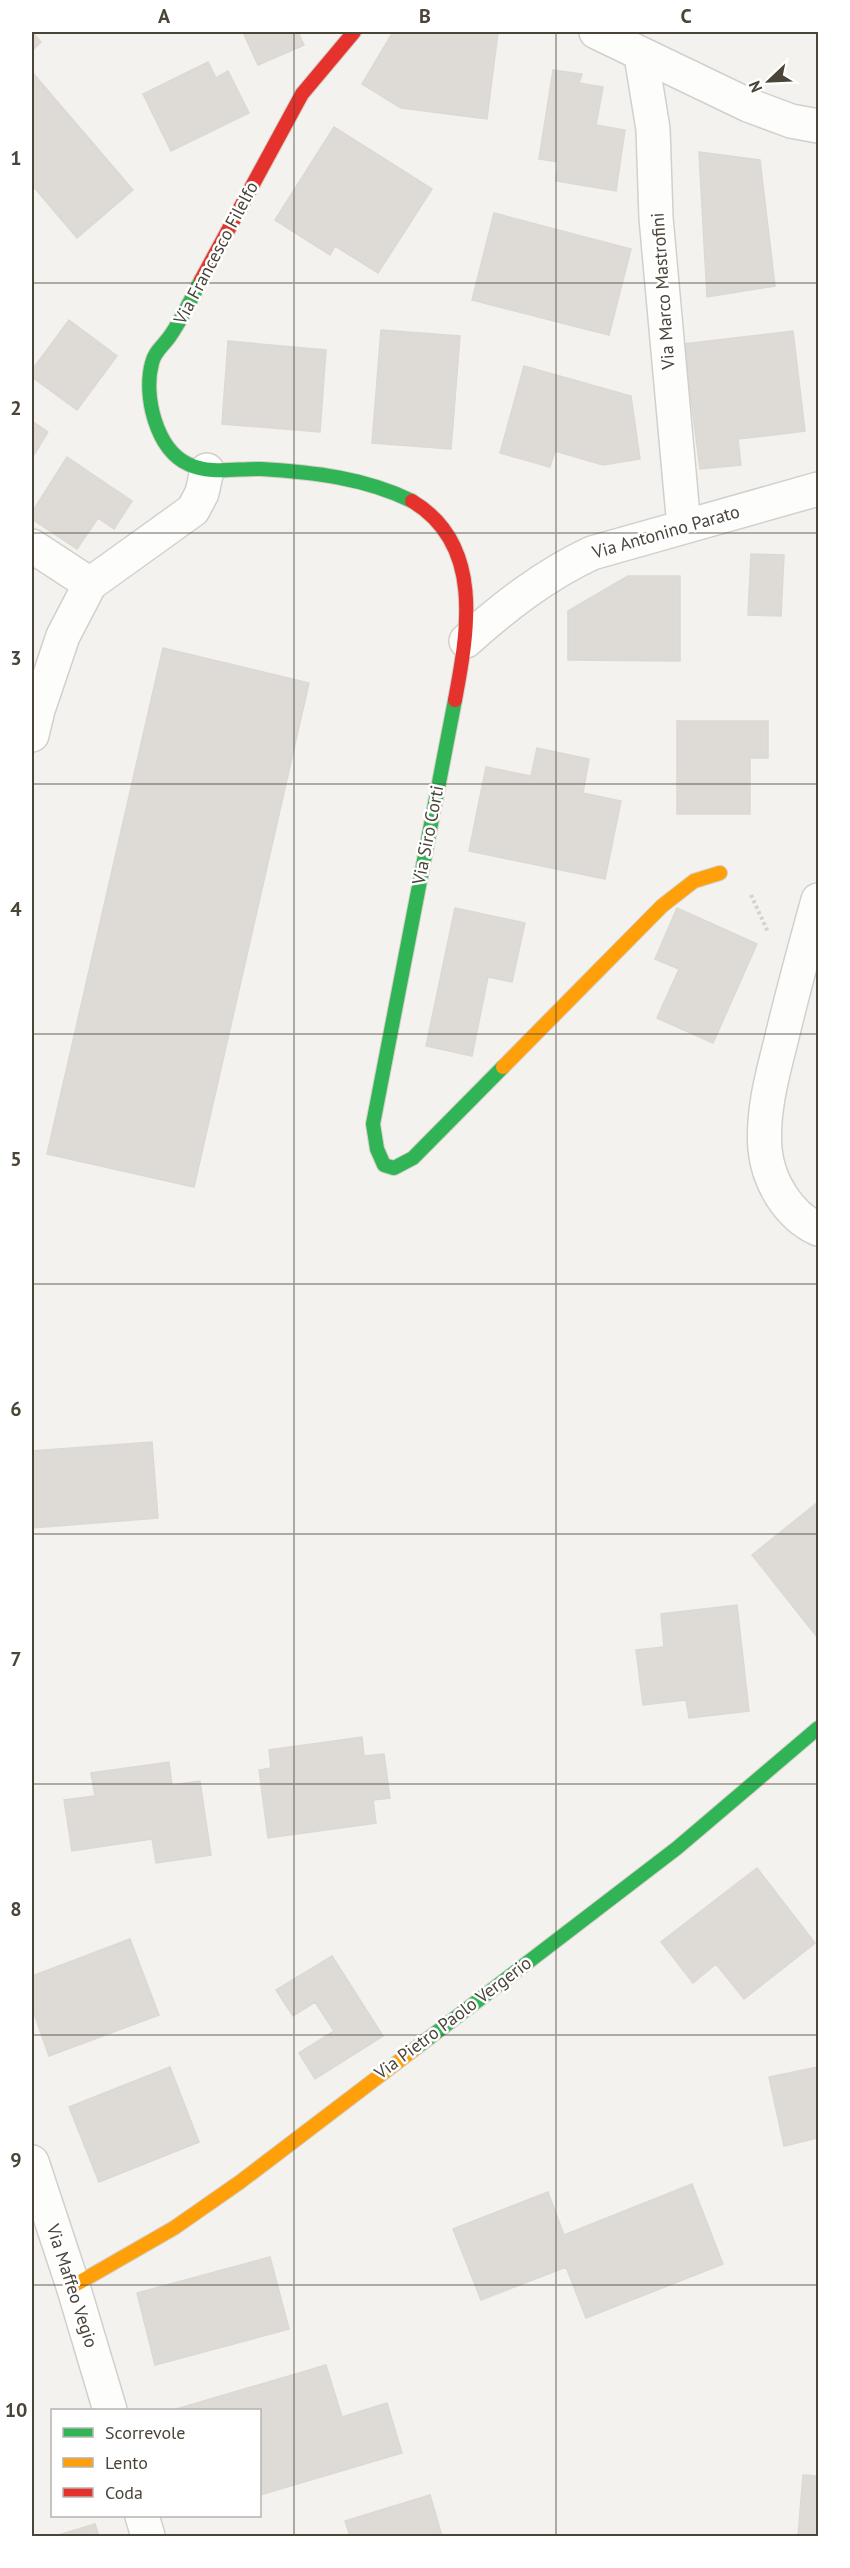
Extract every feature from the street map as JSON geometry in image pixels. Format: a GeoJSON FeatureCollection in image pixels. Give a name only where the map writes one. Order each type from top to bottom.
{"type":"FeatureCollection","features":[{"type":"Feature","properties":{"kind":"street","name":"Via Francesco Filelfo"},"geometry":{"type":"LineString","coordinates":[[207,470],[188,465],[173,454],[160,433],[153,413],[152,360],[171,335],[302,94],[354,32]]}},
{"type":"Feature","properties":{"kind":"street"},"geometry":{"type":"LineString","coordinates":[[596,32],[768,113],[819,126]]}},
{"type":"Feature","properties":{"kind":"street","name":"Via Marco Mastrofini"},"geometry":{"type":"LineString","coordinates":[[641,55],[653,129],[657,229],[684,527]]}},
{"type":"Feature","properties":{"kind":"street"},"geometry":{"type":"LineString","coordinates":[[34,718],[63,636],[90,584],[193,510],[202,493],[207,470]]}},
{"type":"Feature","properties":{"kind":"street","name":"Via Siro Corti"},"geometry":{"type":"LineString","coordinates":[[207,470],[283,471],[352,480],[398,495],[432,514],[454,543],[461,562],[464,578],[466,641],[376,1100],[374,1133],[378,1155],[384,1165],[394,1168],[413,1158],[662,906],[694,881],[720,873]]}},
{"type":"Feature","properties":{"kind":"street","name":"Via Antonino Parato"},"geometry":{"type":"LineString","coordinates":[[466,641],[510,602],[592,553],[819,489]]}},
{"type":"Feature","properties":{"kind":"street"},"geometry":{"type":"LineString","coordinates":[[32,546],[90,584]]}},
{"type":"Feature","properties":{"kind":"street"},"geometry":{"type":"LineString","coordinates":[[819,900],[794,984],[771,1080],[764,1135],[769,1172],[777,1189],[799,1217],[819,1229]]}},
{"type":"Feature","properties":{"kind":"street","name":"Via Pietro Paolo Vergerio"},"geometry":{"type":"LineString","coordinates":[[73,2286],[167,2232],[240,2182],[677,1848],[819,1728]]}},
{"type":"Feature","properties":{"kind":"street","name":"Via Maffeo Vegio"},"geometry":{"type":"LineString","coordinates":[[32,2162],[73,2286],[110,2409]]}},
{"type":"Feature","properties":{"kind":"street"},"geometry":{"type":"LineString","coordinates":[[142,2517],[148,2536]]}},
{"type":"Feature","properties":{"kind":"path"},"geometry":{"type":"LineString","coordinates":[[720,873],[733,875],[744,886],[770,935]]}},
{"type":"Feature","properties":{"kind":"building"},"geometry":{"type":"Polygon","coordinates":[[[32,32],[41,42],[32,51],[32,32]]]}},
{"type":"Feature","properties":{"kind":"building"},"geometry":{"type":"Polygon","coordinates":[[[243,32],[298,32],[304,45],[258,65],[243,32]]]}},
{"type":"Feature","properties":{"kind":"building"},"geometry":{"type":"Polygon","coordinates":[[[393,32],[498,32],[487,119],[401,108],[362,84],[393,32]]]}},
{"type":"Feature","properties":{"kind":"building"},"geometry":{"type":"Polygon","coordinates":[[[208,62],[216,78],[228,71],[249,113],[171,151],[143,94],[208,62]]]}},
{"type":"Feature","properties":{"kind":"building"},"geometry":{"type":"Polygon","coordinates":[[[553,70],[582,74],[579,83],[603,87],[596,125],[625,130],[616,191],[556,181],[558,162],[539,159],[553,70]]]}},
{"type":"Feature","properties":{"kind":"building"},"geometry":{"type":"Polygon","coordinates":[[[32,72],[133,190],[77,238],[32,185],[32,72]]]}},
{"type":"Feature","properties":{"kind":"building"},"geometry":{"type":"Polygon","coordinates":[[[334,127],[432,189],[378,273],[335,246],[330,255],[275,220],[334,127]]]}},
{"type":"Feature","properties":{"kind":"building"},"geometry":{"type":"Polygon","coordinates":[[[699,152],[760,160],[775,286],[707,297],[699,152]]]}},
{"type":"Feature","properties":{"kind":"building"},"geometry":{"type":"Polygon","coordinates":[[[494,213],[631,249],[609,335],[472,300],[494,213]]]}},
{"type":"Feature","properties":{"kind":"building"},"geometry":{"type":"Polygon","coordinates":[[[69,320],[117,356],[77,410],[32,377],[32,370],[69,320]]]}},
{"type":"Feature","properties":{"kind":"building"},"geometry":{"type":"Polygon","coordinates":[[[381,330],[460,336],[451,449],[372,443],[381,330]]]}},
{"type":"Feature","properties":{"kind":"building"},"geometry":{"type":"Polygon","coordinates":[[[793,331],[805,431],[738,439],[741,465],[700,469],[684,344],[793,331]]]}},
{"type":"Feature","properties":{"kind":"building"},"geometry":{"type":"Polygon","coordinates":[[[228,341],[326,350],[320,432],[222,424],[228,341]]]}},
{"type":"Feature","properties":{"kind":"building"},"geometry":{"type":"Polygon","coordinates":[[[524,366],[631,396],[640,459],[603,465],[555,451],[550,467],[500,453],[524,366]]]}},
{"type":"Feature","properties":{"kind":"building"},"geometry":{"type":"Polygon","coordinates":[[[32,421],[48,432],[32,458],[32,421]]]}},
{"type":"Feature","properties":{"kind":"building"},"geometry":{"type":"Polygon","coordinates":[[[67,457],[132,501],[114,529],[98,518],[77,549],[32,519],[32,512],[67,457]]]}},
{"type":"Feature","properties":{"kind":"building"},"geometry":{"type":"Polygon","coordinates":[[[751,554],[784,555],[781,616],[748,615],[751,554]]]}},
{"type":"Feature","properties":{"kind":"building"},"geometry":{"type":"Polygon","coordinates":[[[628,576],[680,576],[680,661],[568,660],[568,611],[628,576]]]}},
{"type":"Feature","properties":{"kind":"building"},"geometry":{"type":"Polygon","coordinates":[[[163,648],[309,683],[194,1187],[47,1154],[163,648]]]}},
{"type":"Feature","properties":{"kind":"building"},"geometry":{"type":"Polygon","coordinates":[[[677,721],[768,721],[768,758],[750,758],[750,814],[677,814],[677,721]]]}},
{"type":"Feature","properties":{"kind":"building"},"geometry":{"type":"Polygon","coordinates":[[[537,748],[589,759],[583,793],[621,801],[605,879],[469,851],[486,767],[531,776],[537,748]]]}},
{"type":"Feature","properties":{"kind":"building"},"geometry":{"type":"Polygon","coordinates":[[[455,908],[525,923],[512,982],[488,977],[472,1056],[426,1046],[455,908]]]}},
{"type":"Feature","properties":{"kind":"building"},"geometry":{"type":"Polygon","coordinates":[[[677,908],[757,944],[713,1043],[657,1018],[679,969],[655,959],[677,908]]]}},
{"type":"Feature","properties":{"kind":"building"},"geometry":{"type":"Polygon","coordinates":[[[152,1442],[158,1518],[32,1528],[32,1451],[152,1442]]]}},
{"type":"Feature","properties":{"kind":"building"},"geometry":{"type":"Polygon","coordinates":[[[818,1502],[818,1638],[752,1555],[818,1502]]]}},
{"type":"Feature","properties":{"kind":"building"},"geometry":{"type":"Polygon","coordinates":[[[737,1605],[749,1711],[689,1718],[686,1700],[643,1705],[636,1650],[664,1647],[661,1614],[737,1605]]]}},
{"type":"Feature","properties":{"kind":"building"},"geometry":{"type":"Polygon","coordinates":[[[362,1737],[364,1756],[384,1754],[390,1798],[373,1800],[376,1823],[268,1838],[259,1770],[271,1768],[269,1750],[362,1737]]]}},
{"type":"Feature","properties":{"kind":"building"},"geometry":{"type":"Polygon","coordinates":[[[169,1762],[172,1785],[200,1781],[211,1855],[156,1863],[152,1839],[72,1851],[64,1800],[95,1796],[91,1773],[169,1762]]]}},
{"type":"Feature","properties":{"kind":"building"},"geometry":{"type":"Polygon","coordinates":[[[757,1868],[815,1943],[744,1999],[716,1964],[693,1983],[661,1942],[757,1868]]]}},
{"type":"Feature","properties":{"kind":"building"},"geometry":{"type":"Polygon","coordinates":[[[130,1939],[159,2015],[49,2056],[32,2008],[32,1976],[130,1939]]]}},
{"type":"Feature","properties":{"kind":"building"},"geometry":{"type":"Polygon","coordinates":[[[332,1956],[383,2036],[315,2079],[299,2053],[334,2031],[315,2002],[293,2016],[276,1990],[332,1956]]]}},
{"type":"Feature","properties":{"kind":"building"},"geometry":{"type":"Polygon","coordinates":[[[170,2067],[199,2142],[99,2182],[69,2107],[170,2067]]]}},
{"type":"Feature","properties":{"kind":"building"},"geometry":{"type":"Polygon","coordinates":[[[818,2067],[818,2138],[784,2146],[769,2077],[818,2067]]]}},
{"type":"Feature","properties":{"kind":"building"},"geometry":{"type":"Polygon","coordinates":[[[692,2184],[723,2264],[586,2318],[566,2267],[481,2300],[453,2229],[548,2192],[564,2235],[692,2184]]]}},
{"type":"Feature","properties":{"kind":"building"},"geometry":{"type":"Polygon","coordinates":[[[270,2257],[289,2329],[155,2365],[137,2293],[270,2257]]]}},
{"type":"Feature","properties":{"kind":"building"},"geometry":{"type":"Polygon","coordinates":[[[326,2365],[342,2417],[387,2403],[402,2453],[261,2495],[261,2409],[176,2409],[326,2365]]]}},
{"type":"Feature","properties":{"kind":"building"},"geometry":{"type":"Polygon","coordinates":[[[803,2475],[818,2476],[818,2536],[798,2536],[803,2475]]]}},
{"type":"Feature","properties":{"kind":"building"},"geometry":{"type":"Polygon","coordinates":[[[430,2495],[442,2536],[350,2536],[345,2521],[430,2495]]]}},
{"type":"Feature","properties":{"kind":"building"},"geometry":{"type":"Polygon","coordinates":[[[95,2524],[99,2536],[55,2536],[95,2524]]]}},
{"type":"Feature","properties":{"kind":"traffic: fast"},"geometry":{"type":"LineString","coordinates":[[201,280],[178,323],[155,355],[150,376],[149,390],[155,420],[160,434],[177,457],[188,464],[205,469],[261,469],[338,478],[376,487],[412,501]]}},
{"type":"Feature","properties":{"kind":"traffic: fast"},"geometry":{"type":"LineString","coordinates":[[455,700],[373,1124],[377,1149],[384,1165],[394,1168],[413,1158],[503,1067]]}},
{"type":"Feature","properties":{"kind":"traffic: fast"},"geometry":{"type":"LineString","coordinates":[[416,2048],[677,1848],[818,1728]]}},
{"type":"Feature","properties":{"kind":"traffic: slow"},"geometry":{"type":"LineString","coordinates":[[503,1067],[662,906],[694,881],[720,873]]}},
{"type":"Feature","properties":{"kind":"traffic: slow"},"geometry":{"type":"LineString","coordinates":[[73,2286],[174,2228],[240,2182],[416,2048]]}},
{"type":"Feature","properties":{"kind":"traffic: jam"},"geometry":{"type":"LineString","coordinates":[[201,280],[302,94],[354,32]]}},
{"type":"Feature","properties":{"kind":"traffic: jam"},"geometry":{"type":"LineString","coordinates":[[412,501],[435,519],[451,541],[461,565],[466,618],[455,700]]}}]}
